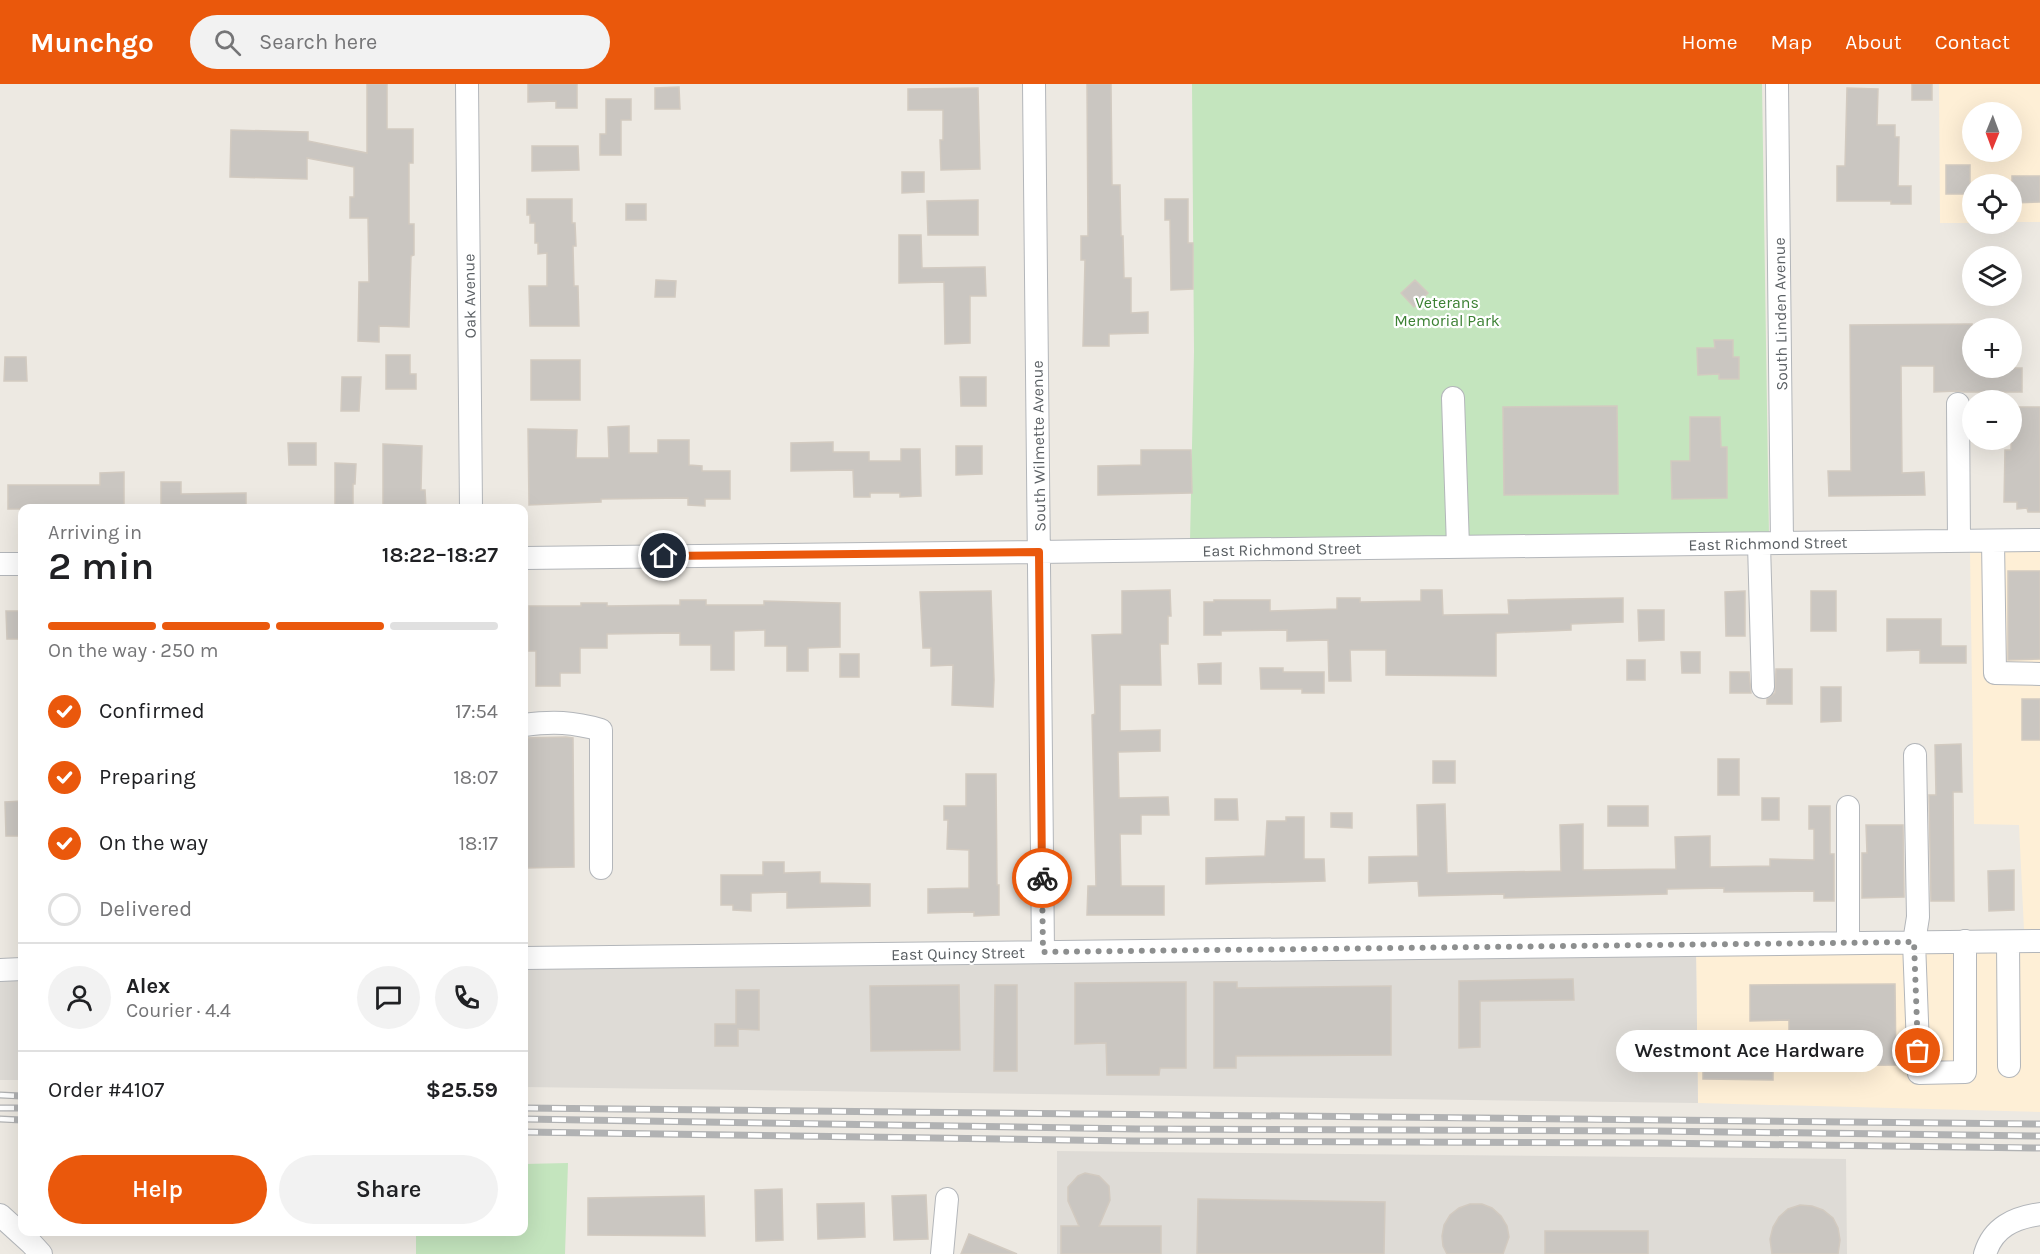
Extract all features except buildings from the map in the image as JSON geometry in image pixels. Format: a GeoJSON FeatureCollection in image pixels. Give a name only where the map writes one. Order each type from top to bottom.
{"type":"FeatureCollection","features":[{"type":"Feature","properties":{"kind":"street","name":"Oak Avenue"},"geometry":{"type":"LineString","coordinates":[[467,84],[471,504]]}},
{"type":"Feature","properties":{"kind":"street","name":"South Wilmette Avenue"},"geometry":{"type":"LineString","coordinates":[[1034,84],[1043,952]]}},
{"type":"Feature","properties":{"kind":"street","name":"South Linden Avenue"},"geometry":{"type":"LineString","coordinates":[[1777,84],[1782,543]]}},
{"type":"Feature","properties":{"kind":"street"},"geometry":{"type":"LineString","coordinates":[[1453,398],[1458,547]]}},
{"type":"Feature","properties":{"kind":"street"},"geometry":{"type":"LineString","coordinates":[[1958,404],[1959,541]]}},
{"type":"Feature","properties":{"kind":"street","name":"East Richmond Street"},"geometry":{"type":"LineString","coordinates":[[528,558],[2040,540]]}},
{"type":"Feature","properties":{"kind":"street"},"geometry":{"type":"LineString","coordinates":[[1993,541],[1995,673],[2040,674]]}},
{"type":"Feature","properties":{"kind":"street"},"geometry":{"type":"LineString","coordinates":[[1759,544],[1763,687]]}},
{"type":"Feature","properties":{"kind":"street"},"geometry":{"type":"LineString","coordinates":[[0,564],[18,564]]}},
{"type":"Feature","properties":{"kind":"street"},"geometry":{"type":"LineString","coordinates":[[528,724],[547,722],[577,723],[602,730],[601,868]]}},
{"type":"Feature","properties":{"kind":"street"},"geometry":{"type":"LineString","coordinates":[[1915,754],[1918,916],[1914,942],[1919,1073],[1965,1072],[1965,941]]}},
{"type":"Feature","properties":{"kind":"street"},"geometry":{"type":"LineString","coordinates":[[1848,807],[1848,942]]}},
{"type":"Feature","properties":{"kind":"street","name":"East Quincy Street"},"geometry":{"type":"LineString","coordinates":[[528,958],[2040,941]]}},
{"type":"Feature","properties":{"kind":"street"},"geometry":{"type":"LineString","coordinates":[[2008,942],[2009,1066]]}},
{"type":"Feature","properties":{"kind":"street"},"geometry":{"type":"LineString","coordinates":[[0,970],[18,969]]}},
{"type":"Feature","properties":{"kind":"street"},"geometry":{"type":"LineString","coordinates":[[942,1254],[947,1199]]}},
{"type":"Feature","properties":{"kind":"street"},"geometry":{"type":"LineString","coordinates":[[1985,1254],[1988,1244],[2000,1228],[2022,1217],[2040,1214]]}},
{"type":"Feature","properties":{"kind":"street"},"geometry":{"type":"LineString","coordinates":[[0,1215],[18,1231]]}},
{"type":"Feature","properties":{"kind":"street"},"geometry":{"type":"LineString","coordinates":[[23,1236],[41,1254]]}},
{"type":"Feature","properties":{"kind":"shaded area"},"geometry":{"type":"Polygon","coordinates":[[[1939,84],[2040,84],[2040,222],[2022,222],[2022,174],[1962,174],[1962,223],[1940,223],[1939,84]]]}},
{"type":"Feature","properties":{"kind":"shaded area"},"geometry":{"type":"Polygon","coordinates":[[[1970,551],[2040,551],[2040,930],[2024,930],[2019,825],[1974,824],[1970,551]]]}},
{"type":"Feature","properties":{"kind":"shaded area"},"geometry":{"type":"Polygon","coordinates":[[[2040,943],[2040,1112],[1698,1103],[1696,951],[2040,943]]]}},
{"type":"Feature","properties":{"kind":"shaded area"},"geometry":{"type":"Polygon","coordinates":[[[1696,951],[1698,1103],[528,1087],[528,968],[1696,951]]]}},
{"type":"Feature","properties":{"kind":"shaded area"},"geometry":{"type":"Polygon","coordinates":[[[18,980],[18,1080],[0,1080],[0,981],[18,980]]]}},
{"type":"Feature","properties":{"kind":"shaded area"},"geometry":{"type":"Polygon","coordinates":[[[1057,1151],[1846,1159],[1847,1254],[1057,1254],[1057,1151]]]}},
{"type":"Feature","properties":{"kind":"green space","name":"Veterans Memorial Park"},"geometry":{"type":"Polygon","coordinates":[[[1192,84],[1762,84],[1769,536],[1190,541],[1194,352],[1192,84]]]}},
{"type":"Feature","properties":{"kind":"green space"},"geometry":{"type":"Polygon","coordinates":[[[568,1163],[565,1254],[416,1254],[416,1236],[528,1236],[528,1164],[568,1163]]]}},
{"type":"Feature","properties":{"kind":"railway"},"geometry":{"type":"LineString","coordinates":[[0,1095],[18,1096]]}},
{"type":"Feature","properties":{"kind":"railway"},"geometry":{"type":"LineString","coordinates":[[0,1108],[18,1108]]}},
{"type":"Feature","properties":{"kind":"railway"},"geometry":{"type":"LineString","coordinates":[[528,1108],[2040,1124]]}},
{"type":"Feature","properties":{"kind":"railway"},"geometry":{"type":"LineString","coordinates":[[0,1119],[18,1120]]}},
{"type":"Feature","properties":{"kind":"railway"},"geometry":{"type":"LineString","coordinates":[[528,1119],[1137,1129],[1654,1131],[2040,1136]]}},
{"type":"Feature","properties":{"kind":"railway"},"geometry":{"type":"LineString","coordinates":[[528,1132],[1133,1141],[1653,1143],[2040,1148]]}},
{"type":"Feature","properties":{"kind":"way so far"},"geometry":{"type":"LineString","coordinates":[[1042,878],[1043,952],[1914,942],[1918,1051]]}},
{"type":"Feature","properties":{"kind":"place","name":"Westmont Ace Hardware"},"geometry":{"type":"Point","coordinates":[1918,1051]}},
{"type":"Feature","properties":{"kind":"route"},"geometry":{"type":"LineString","coordinates":[[664,556],[1039,552],[1042,878]]}}]}
